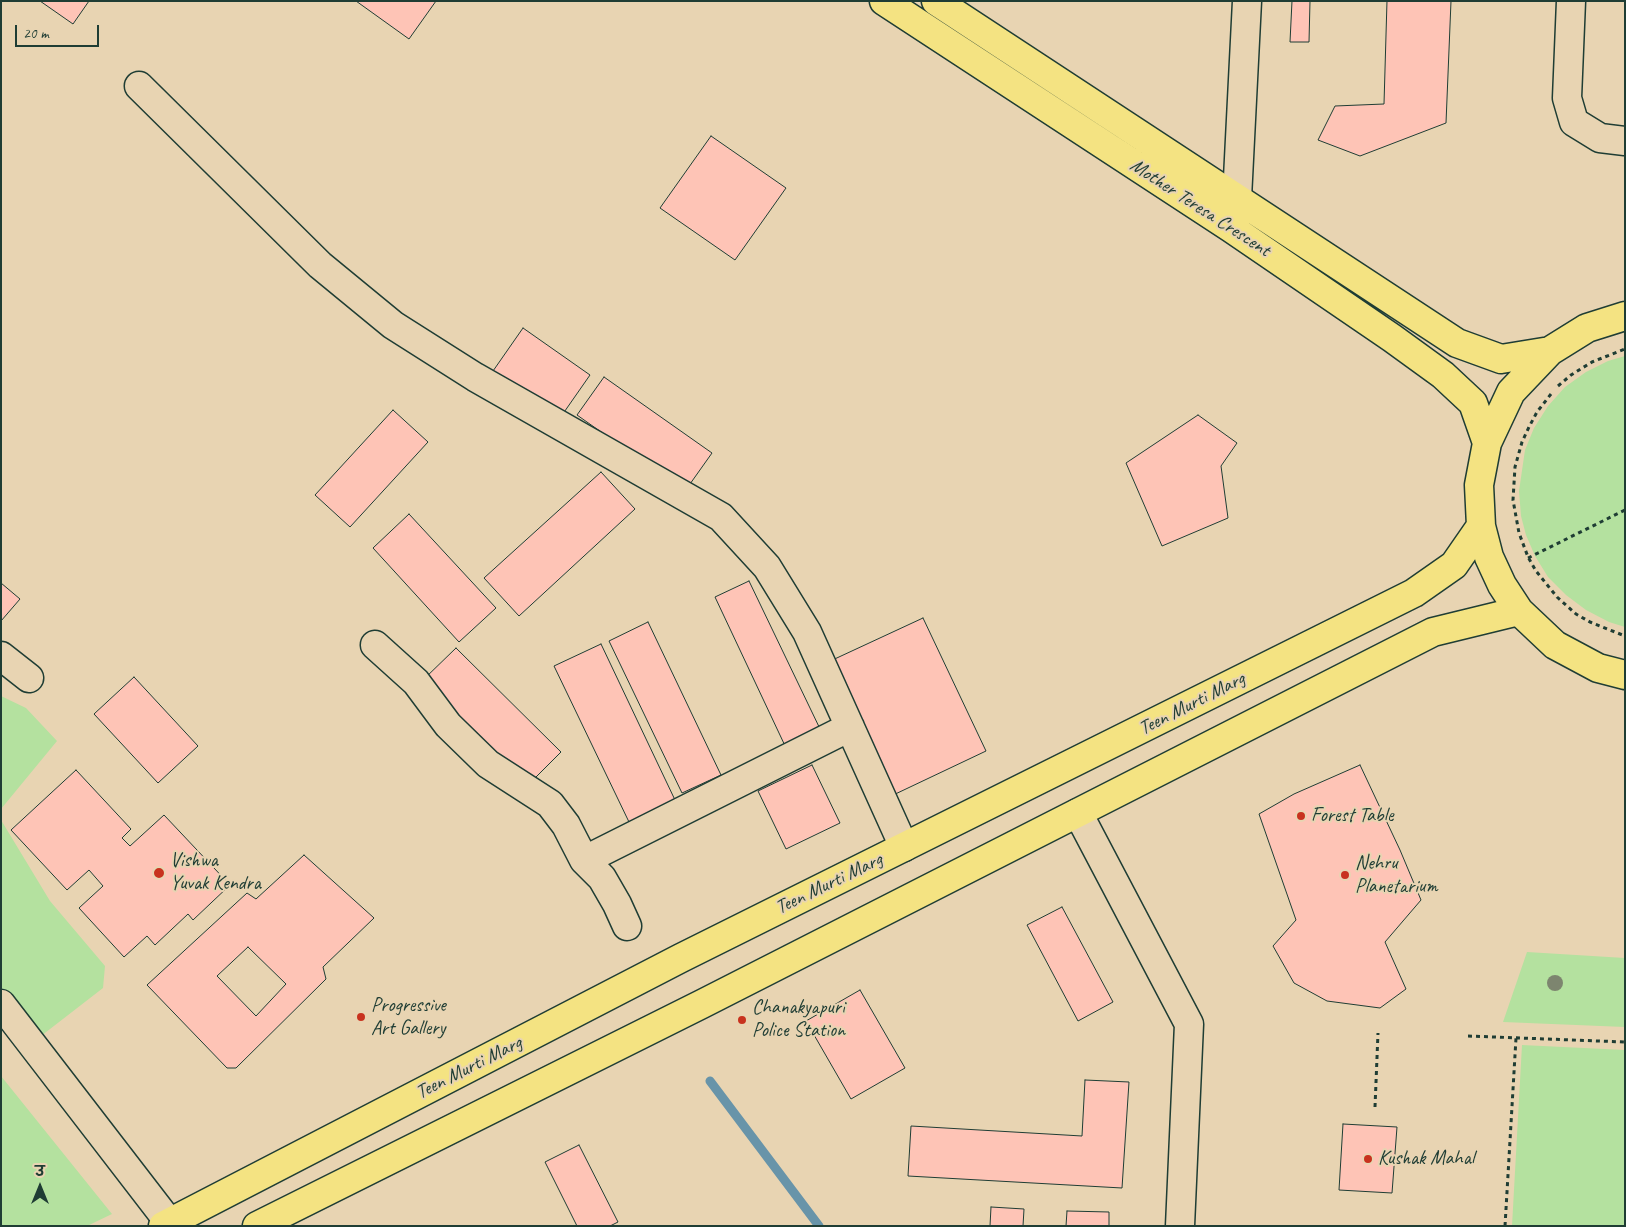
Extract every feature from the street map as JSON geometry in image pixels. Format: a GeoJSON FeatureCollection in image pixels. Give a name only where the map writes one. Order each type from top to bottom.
{"type":"FeatureCollection","features":[{"type":"Feature","properties":{"kind":"main road","name":"Mother Teresa Crescent"},"geometry":{"type":"LineString","coordinates":[[884,1],[1231,228],[1443,375],[1473,403],[1487,443]]}},
{"type":"Feature","properties":{"kind":"main road","name":"Mother Teresa Crescent"},"geometry":{"type":"LineString","coordinates":[[936,1],[1457,343],[1501,359],[1550,351]]}},
{"type":"Feature","properties":{"kind":"main road"},"geometry":{"type":"LineString","coordinates":[[1625,316],[1587,328],[1550,351],[1511,392],[1487,443],[1479,485],[1481,526],[1489,557],[1502,585],[1519,611],[1555,645],[1598,668],[1625,675]]}},
{"type":"Feature","properties":{"kind":"main road","name":"Teen Murti Marg"},"geometry":{"type":"LineString","coordinates":[[168,1225],[681,958],[1414,593],[1454,565],[1481,526]]}},
{"type":"Feature","properties":{"kind":"main road"},"geometry":{"type":"LineString","coordinates":[[257,1226],[702,1004],[1432,632],[1519,611]]}},
{"type":"Feature","properties":{"kind":"street"},"geometry":{"type":"LineString","coordinates":[[1237,198],[1247,1]]}},
{"type":"Feature","properties":{"kind":"street"},"geometry":{"type":"LineString","coordinates":[[1571,1],[1567,98],[1574,122],[1600,138],[1625,141]]}},
{"type":"Feature","properties":{"kind":"street"},"geometry":{"type":"LineString","coordinates":[[139,86],[320,265],[393,325],[475,377],[721,517],[767,567],[807,632],[904,847]]}},
{"type":"Feature","properties":{"kind":"street"},"geometry":{"type":"LineString","coordinates":[[375,645],[416,682],[448,725],[488,764],[550,804],[566,825],[584,860],[602,878],[618,904],[627,926]]}},
{"type":"Feature","properties":{"kind":"street"},"geometry":{"type":"LineString","coordinates":[[1,656],[28,678]]}},
{"type":"Feature","properties":{"kind":"street"},"geometry":{"type":"LineString","coordinates":[[591,857],[850,727]]}},
{"type":"Feature","properties":{"kind":"street"},"geometry":{"type":"LineString","coordinates":[[1078,813],[1189,1024],[1180,1226]]}},
{"type":"Feature","properties":{"kind":"street"},"geometry":{"type":"LineString","coordinates":[[1,1004],[168,1225]]}},
{"type":"Feature","properties":{"kind":"path"},"geometry":{"type":"LineString","coordinates":[[1625,349],[1600,358],[1571,375],[1547,399],[1522,442],[1515,466],[1513,492],[1516,524],[1528,558],[1546,585],[1569,608],[1598,626],[1625,636]]}},
{"type":"Feature","properties":{"kind":"path"},"geometry":{"type":"LineString","coordinates":[[1528,558],[1625,510]]}},
{"type":"Feature","properties":{"kind":"path"},"geometry":{"type":"LineString","coordinates":[[1375,1108],[1378,1033]]}},
{"type":"Feature","properties":{"kind":"path"},"geometry":{"type":"LineString","coordinates":[[1468,1036],[1625,1042]]}},
{"type":"Feature","properties":{"kind":"path"},"geometry":{"type":"LineString","coordinates":[[1505,1226],[1516,1038]]}},
{"type":"Feature","properties":{"kind":"green space"},"geometry":{"type":"Polygon","coordinates":[[[1625,356],[1625,627],[1609,622],[1586,610],[1566,595],[1548,577],[1535,556],[1526,535],[1521,516],[1519,491],[1525,450],[1534,428],[1548,406],[1565,387],[1586,372],[1608,361],[1625,356]]]}},
{"type":"Feature","properties":{"kind":"green space"},"geometry":{"type":"Polygon","coordinates":[[[1,696],[26,708],[57,741],[1,809],[1,696]]]}},
{"type":"Feature","properties":{"kind":"green space"},"geometry":{"type":"Polygon","coordinates":[[[1,820],[50,901],[105,966],[103,988],[41,1036],[1,990],[1,820]]]}},
{"type":"Feature","properties":{"kind":"green space"},"geometry":{"type":"Polygon","coordinates":[[[1527,952],[1625,958],[1625,1027],[1503,1022],[1527,952]]]}},
{"type":"Feature","properties":{"kind":"green space"},"geometry":{"type":"Polygon","coordinates":[[[1522,1045],[1625,1050],[1625,1226],[1512,1226],[1522,1045]]]}},
{"type":"Feature","properties":{"kind":"green space"},"geometry":{"type":"Polygon","coordinates":[[[1,1076],[112,1214],[87,1226],[1,1226],[1,1076]]]}},
{"type":"Feature","properties":{"kind":"building"},"geometry":{"type":"Polygon","coordinates":[[[40,1],[89,1],[73,24],[40,1]]]}},
{"type":"Feature","properties":{"kind":"building"},"geometry":{"type":"Polygon","coordinates":[[[356,1],[436,1],[409,39],[356,1]]]}},
{"type":"Feature","properties":{"kind":"building"},"geometry":{"type":"Polygon","coordinates":[[[1292,1],[1310,1],[1309,42],[1290,42],[1292,1]]]}},
{"type":"Feature","properties":{"kind":"building"},"geometry":{"type":"Polygon","coordinates":[[[1387,1],[1451,1],[1446,123],[1360,156],[1318,140],[1335,106],[1384,104],[1387,1]]]}},
{"type":"Feature","properties":{"kind":"building"},"geometry":{"type":"Polygon","coordinates":[[[711,136],[786,188],[735,260],[660,208],[711,136]]]}},
{"type":"Feature","properties":{"kind":"building"},"geometry":{"type":"Polygon","coordinates":[[[523,328],[590,375],[560,418],[493,371],[523,328]]]}},
{"type":"Feature","properties":{"kind":"building"},"geometry":{"type":"Polygon","coordinates":[[[604,377],[712,453],[685,491],[577,415],[604,377]]]}},
{"type":"Feature","properties":{"kind":"building"},"geometry":{"type":"Polygon","coordinates":[[[393,410],[428,442],[350,527],[315,495],[393,410]]]}},
{"type":"Feature","properties":{"kind":"building"},"geometry":{"type":"Polygon","coordinates":[[[1198,415],[1237,443],[1221,466],[1228,518],[1162,546],[1126,463],[1198,415]]]}},
{"type":"Feature","properties":{"kind":"building"},"geometry":{"type":"Polygon","coordinates":[[[601,472],[635,509],[519,616],[484,578],[601,472]]]}},
{"type":"Feature","properties":{"kind":"building"},"geometry":{"type":"Polygon","coordinates":[[[409,514],[496,608],[459,642],[373,548],[409,514]]]}},
{"type":"Feature","properties":{"kind":"building"},"geometry":{"type":"Polygon","coordinates":[[[749,581],[822,733],[787,750],[715,597],[749,581]]]}},
{"type":"Feature","properties":{"kind":"building"},"geometry":{"type":"Polygon","coordinates":[[[1,583],[20,599],[1,621],[1,583]]]}},
{"type":"Feature","properties":{"kind":"building"},"geometry":{"type":"Polygon","coordinates":[[[923,618],[986,751],[889,797],[826,663],[923,618]]]}},
{"type":"Feature","properties":{"kind":"building"},"geometry":{"type":"Polygon","coordinates":[[[648,622],[721,775],[682,793],[609,641],[648,622]]]}},
{"type":"Feature","properties":{"kind":"building"},"geometry":{"type":"Polygon","coordinates":[[[601,644],[675,800],[629,822],[554,666],[601,644]]]}},
{"type":"Feature","properties":{"kind":"building"},"geometry":{"type":"Polygon","coordinates":[[[456,648],[561,752],[528,785],[423,680],[456,648]]]}},
{"type":"Feature","properties":{"kind":"building"},"geometry":{"type":"Polygon","coordinates":[[[134,677],[198,746],[158,783],[94,714],[134,677]]]}},
{"type":"Feature","properties":{"kind":"building"},"geometry":{"type":"Polygon","coordinates":[[[812,765],[840,823],[786,849],[758,791],[812,765]]]}},
{"type":"Feature","properties":{"kind":"building","name":"Nehru Planetarium"},"geometry":{"type":"Polygon","coordinates":[[[1360,765],[1421,900],[1385,942],[1406,989],[1380,1008],[1327,1001],[1294,983],[1273,946],[1296,920],[1259,814],[1294,794],[1360,765]]]}},
{"type":"Feature","properties":{"kind":"building"},"geometry":{"type":"Polygon","coordinates":[[[76,770],[131,829],[122,838],[130,846],[164,815],[230,885],[193,920],[188,914],[155,945],[147,936],[124,957],[79,908],[103,886],[89,870],[67,890],[11,830],[76,770]]]}},
{"type":"Feature","properties":{"kind":"building"},"geometry":{"type":"Polygon","coordinates":[[[304,855],[374,918],[323,967],[326,979],[236,1068],[227,1068],[147,985],[247,893],[256,899],[304,855]],[[248,947],[217,976],[256,1016],[286,984],[248,947]]]}},
{"type":"Feature","properties":{"kind":"building"},"geometry":{"type":"Polygon","coordinates":[[[1062,907],[1113,1002],[1078,1021],[1027,925],[1062,907]]]}},
{"type":"Feature","properties":{"kind":"building"},"geometry":{"type":"Polygon","coordinates":[[[860,990],[905,1068],[851,1099],[806,1021],[860,990]]]}},
{"type":"Feature","properties":{"kind":"building"},"geometry":{"type":"Polygon","coordinates":[[[1085,1080],[1129,1082],[1122,1188],[908,1176],[911,1126],[1082,1136],[1085,1080]]]}},
{"type":"Feature","properties":{"kind":"building","name":"Kushak Mahal"},"geometry":{"type":"Polygon","coordinates":[[[1343,1124],[1397,1127],[1392,1193],[1339,1190],[1343,1124]]]}},
{"type":"Feature","properties":{"kind":"building"},"geometry":{"type":"Polygon","coordinates":[[[579,1145],[618,1222],[610,1226],[577,1226],[545,1162],[579,1145]]]}},
{"type":"Feature","properties":{"kind":"building"},"geometry":{"type":"Polygon","coordinates":[[[991,1207],[1024,1209],[1023,1226],[990,1226],[991,1207]]]}},
{"type":"Feature","properties":{"kind":"building"},"geometry":{"type":"Polygon","coordinates":[[[1067,1211],[1109,1212],[1109,1226],[1066,1226],[1067,1211]]]}},
{"type":"Feature","properties":{"kind":"waterway"},"geometry":{"type":"LineString","coordinates":[[710,1081],[819,1226]]}},
{"type":"Feature","properties":{"kind":"place","name":"Forest Table"},"geometry":{"type":"Point","coordinates":[1301,816]}},
{"type":"Feature","properties":{"kind":"place","name":"Vishwa Yuvak Kendra"},"geometry":{"type":"Point","coordinates":[159,873]}},
{"type":"Feature","properties":{"kind":"place","name":"Nehru Planetarium"},"geometry":{"type":"Point","coordinates":[1345,875]}},
{"type":"Feature","properties":{"kind":"place","name":"Progressive Art Gallery"},"geometry":{"type":"Point","coordinates":[361,1017]}},
{"type":"Feature","properties":{"kind":"place","name":"Chanakyapuri Police Station"},"geometry":{"type":"Point","coordinates":[742,1020]}},
{"type":"Feature","properties":{"kind":"place","name":"Kushak Mahal"},"geometry":{"type":"Point","coordinates":[1368,1159]}}]}
